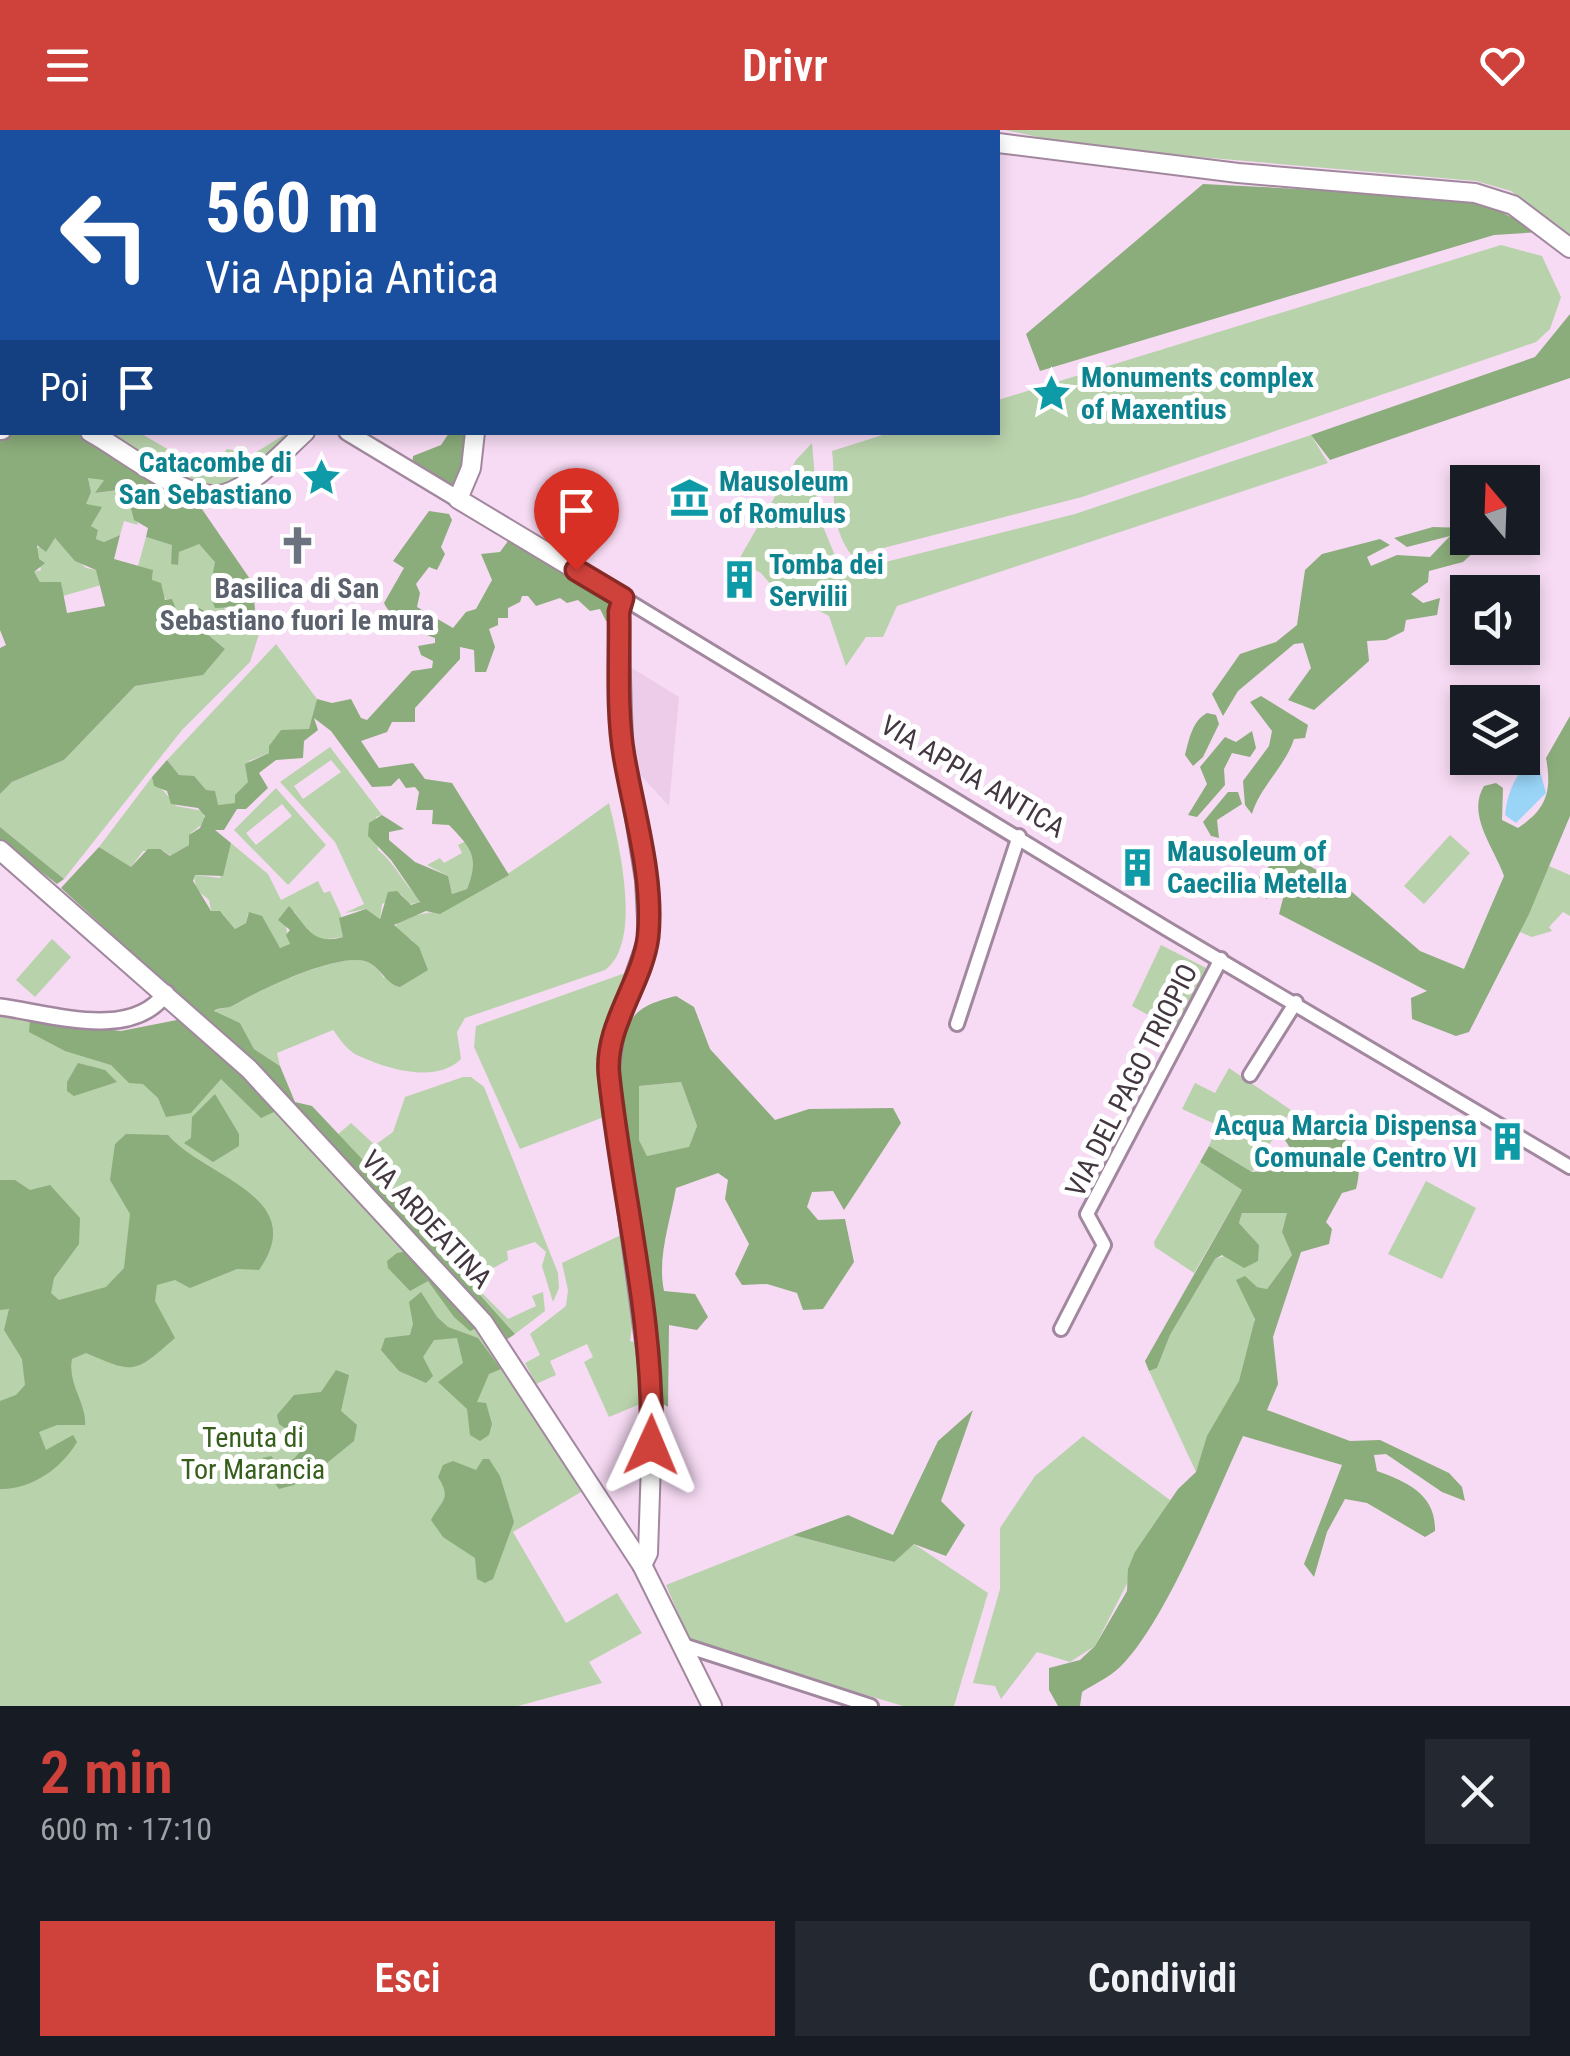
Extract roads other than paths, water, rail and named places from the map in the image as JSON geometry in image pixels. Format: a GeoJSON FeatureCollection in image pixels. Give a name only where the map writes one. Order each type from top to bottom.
{"type":"FeatureCollection","features":[{"type":"Feature","properties":{"kind":"main road"},"geometry":{"type":"LineString","coordinates":[[1000,143],[1238,174],[1474,193],[1513,205],[1570,248]]}},
{"type":"Feature","properties":{"kind":"main road"},"geometry":{"type":"LineString","coordinates":[[95,435],[172,481],[214,496],[249,479],[301,435]]}},
{"type":"Feature","properties":{"kind":"main road"},"geometry":{"type":"LineString","coordinates":[[458,499],[469,474],[476,435]]}},
{"type":"Feature","properties":{"kind":"main road","name":"VIA APPIA ANTICA"},"geometry":{"type":"LineString","coordinates":[[458,499],[623,598]]}},
{"type":"Feature","properties":{"kind":"main road"},"geometry":{"type":"LineString","coordinates":[[623,598],[619,612],[623,744],[646,880],[648,938],[615,1032],[609,1074],[652,1402],[648,1553],[642,1565]]}},
{"type":"Feature","properties":{"kind":"main road","name":"VIA ARDEATINA"},"geometry":{"type":"LineString","coordinates":[[0,850],[249,1069],[466,1301],[503,1349],[642,1565],[712,1706]]}},
{"type":"Feature","properties":{"kind":"street","name":"VIA APPIA ANTICA"},"geometry":{"type":"LineString","coordinates":[[352,435],[458,499]]}},
{"type":"Feature","properties":{"kind":"street","name":"VIA APPIA ANTICA"},"geometry":{"type":"LineString","coordinates":[[623,598],[1220,959],[1568,1160]]}},
{"type":"Feature","properties":{"kind":"street"},"geometry":{"type":"LineString","coordinates":[[957,1024],[1019,836]]}},
{"type":"Feature","properties":{"kind":"street","name":"VIA DEL PAGO TRIOPIO"},"geometry":{"type":"LineString","coordinates":[[1061,1329],[1104,1245],[1087,1214],[1220,959]]}},
{"type":"Feature","properties":{"kind":"street"},"geometry":{"type":"LineString","coordinates":[[0,1007],[117,1020],[146,1011],[166,993]]}},
{"type":"Feature","properties":{"kind":"street"},"geometry":{"type":"LineString","coordinates":[[1250,1076],[1296,1002]]}},
{"type":"Feature","properties":{"kind":"street"},"geometry":{"type":"LineString","coordinates":[[683,1645],[871,1706]]}},
{"type":"Feature","properties":{"kind":"water"},"geometry":{"type":"Polygon","coordinates":[[[1540,771],[1546,793],[1516,823],[1505,815],[1518,775],[1540,775],[1540,771]]]}},
{"type":"Feature","properties":{"kind":"place","name":"Monuments complex of Maxentius"},"geometry":{"type":"Point","coordinates":[1051,393]}},
{"type":"Feature","properties":{"kind":"place","name":"Catacombe di San Sebastiano"},"geometry":{"type":"Point","coordinates":[322,478]}},
{"type":"Feature","properties":{"kind":"place","name":"Mausoleum of Romulus"},"geometry":{"type":"Point","coordinates":[689,497]}},
{"type":"Feature","properties":{"kind":"place","name":"Basilica di San Sebastiano fuori le mura"},"geometry":{"type":"Point","coordinates":[297,545]}},
{"type":"Feature","properties":{"kind":"place","name":"Tomba dei Servilii"},"geometry":{"type":"Point","coordinates":[739,580]}},
{"type":"Feature","properties":{"kind":"place","name":"Mausoleum of Caecilia Metella"},"geometry":{"type":"Point","coordinates":[1137,867]}},
{"type":"Feature","properties":{"kind":"place","name":"Acqua Marcia Dispensa Comunale Centro VI"},"geometry":{"type":"Point","coordinates":[1507,1141]}},
{"type":"Feature","properties":{"kind":"park label","name":"Tenuta di Tor Marancia"},"geometry":{"type":"Point","coordinates":[253,1453]}}]}
